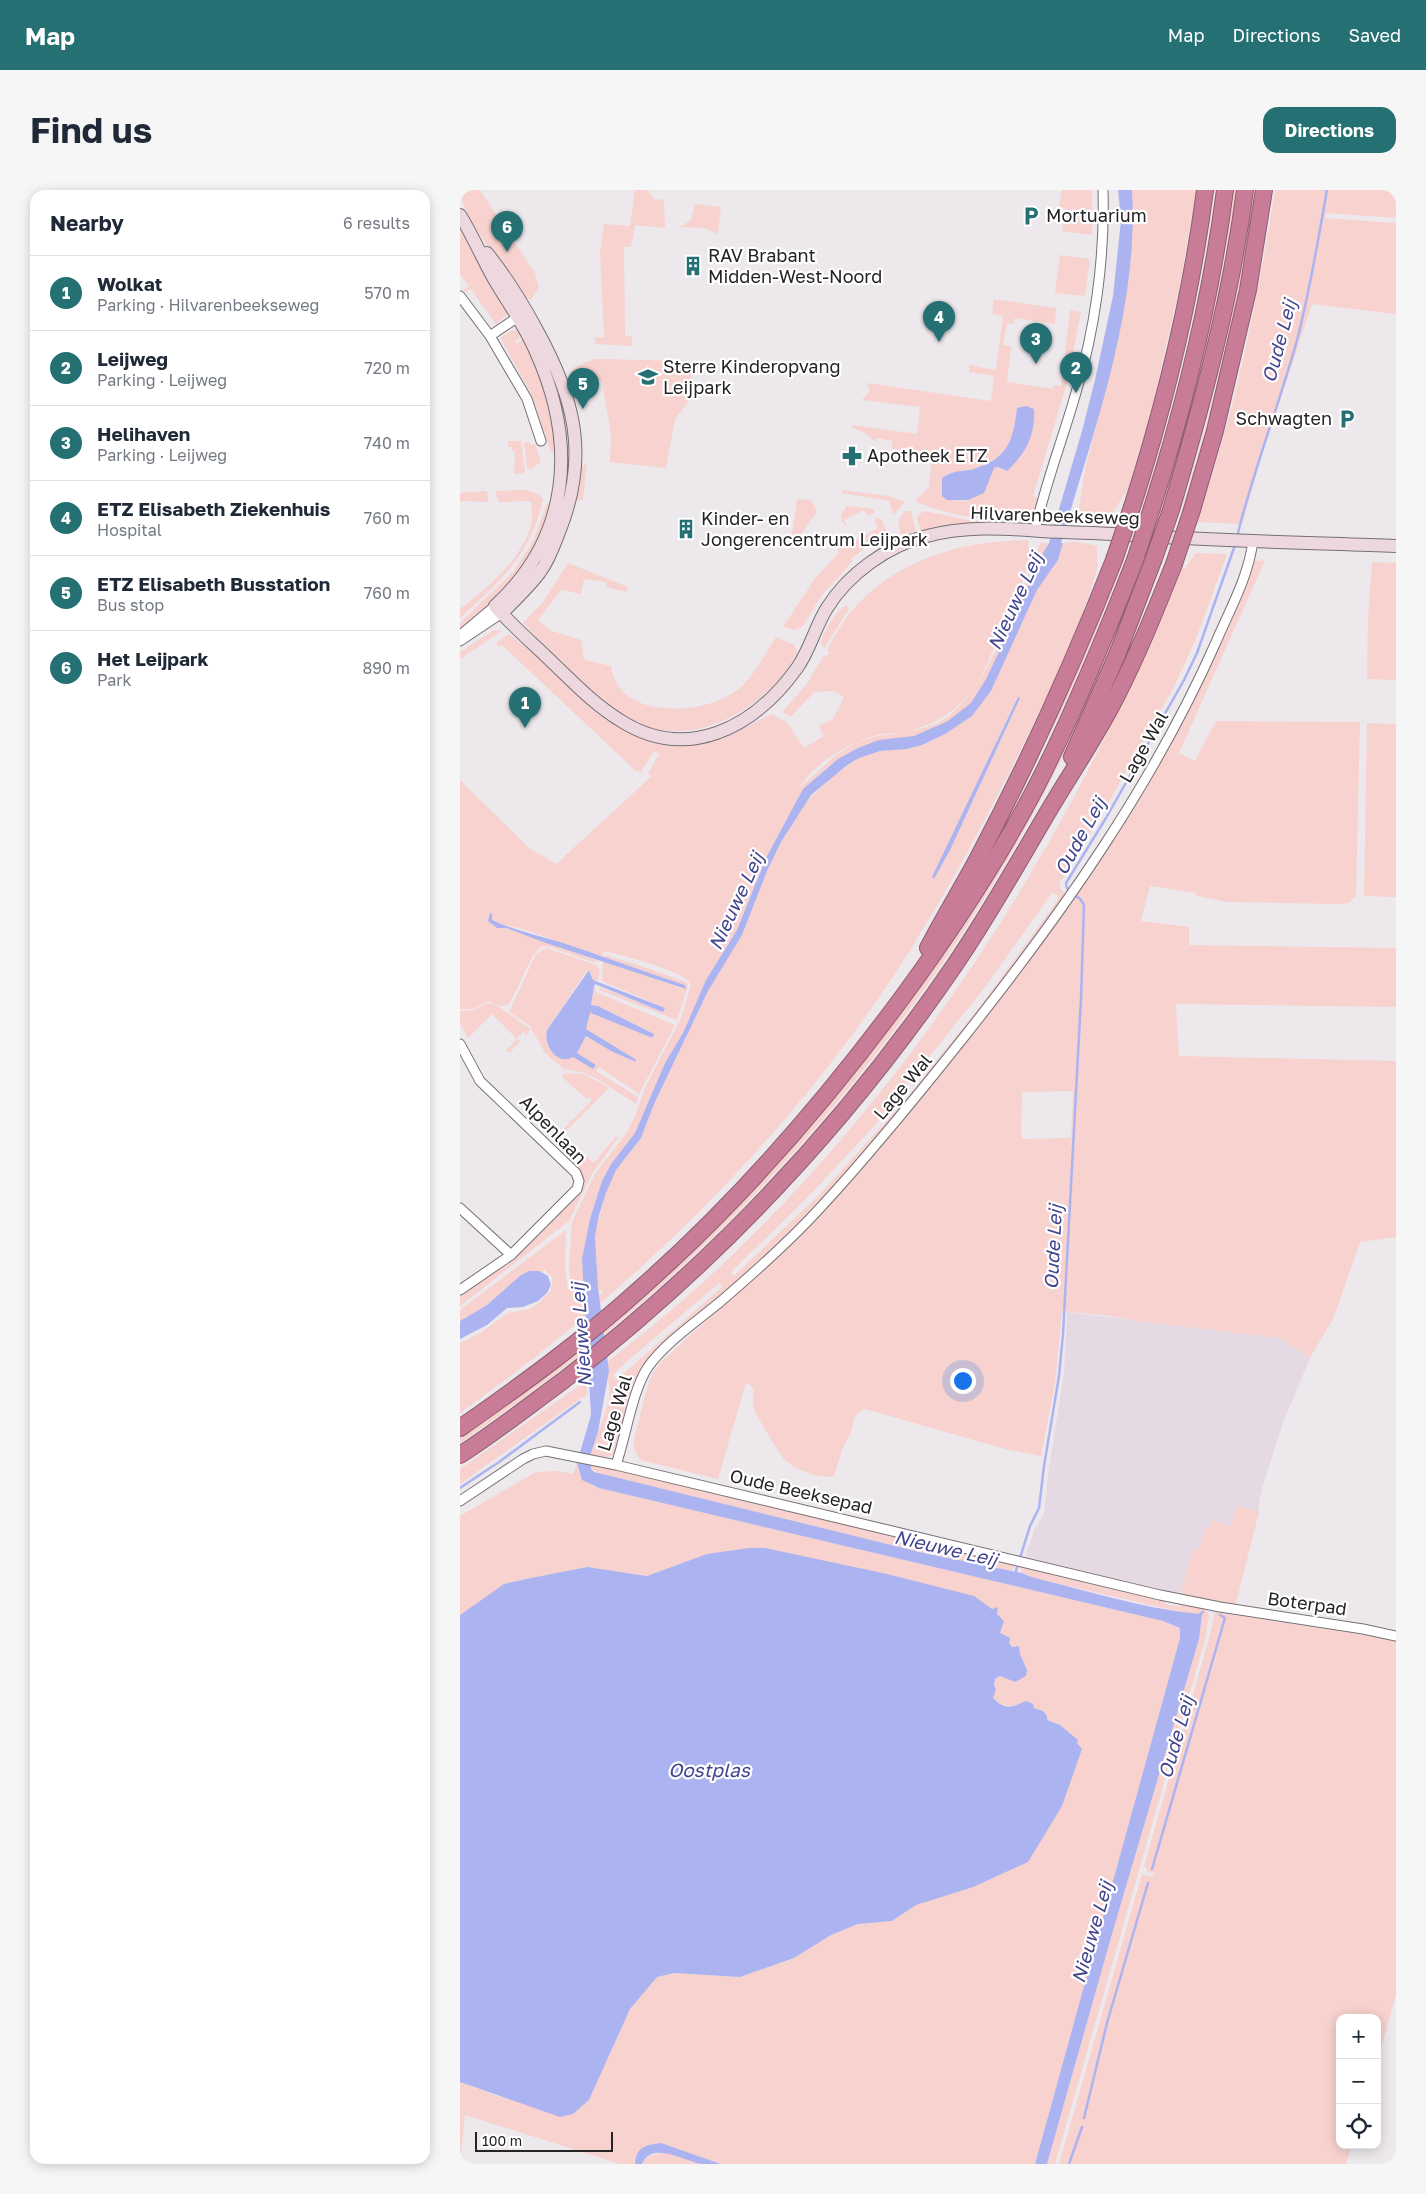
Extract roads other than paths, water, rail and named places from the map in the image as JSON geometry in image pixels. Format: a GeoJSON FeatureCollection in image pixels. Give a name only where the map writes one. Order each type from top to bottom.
{"type":"FeatureCollection","features":[{"type":"Feature","properties":{"kind":"highway"},"geometry":{"type":"LineString","coordinates":[[900,1000],[977,860],[1037,741],[1080,647],[1114,560],[1132,507],[1168,385],[1192,271],[1206,190]]}},
{"type":"Feature","properties":{"kind":"highway"},"geometry":{"type":"LineString","coordinates":[[460,1428],[514,1390],[612,1314],[701,1232],[793,1136],[847,1071],[900,1000],[952,929],[987,874],[1035,789],[1066,726],[1105,637],[1135,560],[1170,450],[1189,377],[1210,284],[1226,190]]}},
{"type":"Feature","properties":{"kind":"highway"},"geometry":{"type":"LineString","coordinates":[[1045,817],[1117,655],[1172,510],[1207,380],[1229,285],[1245,190]]}},
{"type":"Feature","properties":{"kind":"highway"},"geometry":{"type":"LineString","coordinates":[[460,1455],[520,1413],[616,1338],[717,1248],[808,1154],[905,1035],[954,966],[1009,880],[1117,697],[1174,564],[1215,431],[1248,290],[1264,190]]}},
{"type":"Feature","properties":{"kind":"street"},"geometry":{"type":"LineString","coordinates":[[1038,531],[1076,393],[1095,308],[1103,249],[1103,190]]}},
{"type":"Feature","properties":{"kind":"street"},"geometry":{"type":"LineString","coordinates":[[460,216],[503,273],[527,311],[557,367],[566,391],[574,422],[574,465],[564,519],[541,571],[524,592],[501,613],[460,641]]}},
{"type":"Feature","properties":{"kind":"street"},"geometry":{"type":"LineString","coordinates":[[460,636],[501,613],[527,571],[544,540],[556,511],[561,483],[562,454],[560,426],[553,396],[536,350],[494,279],[472,234]]}},
{"type":"Feature","properties":{"kind":"street"},"geometry":{"type":"LineString","coordinates":[[460,296],[490,336],[528,399],[541,442]]}},
{"type":"Feature","properties":{"kind":"street"},"geometry":{"type":"LineString","coordinates":[[490,336],[518,317]]}},
{"type":"Feature","properties":{"kind":"street","name":"Hilvarenbeekseweg"},"geometry":{"type":"LineString","coordinates":[[501,613],[595,702],[619,720],[644,733],[665,739],[690,740],[714,734],[734,726],[769,703],[798,667],[828,607],[846,584],[871,562],[898,546],[925,536],[975,530],[1074,531],[1201,539],[1396,546]]}},
{"type":"Feature","properties":{"kind":"street","name":"Lage Wal"},"geometry":{"type":"LineString","coordinates":[[460,1500],[533,1454],[546,1451],[616,1465],[640,1382],[648,1367],[687,1329],[775,1255],[837,1190],[907,1109],[984,1013],[1069,897],[1153,767],[1188,702],[1248,566],[1248,540]]}},
{"type":"Feature","properties":{"kind":"street","name":"Alpenlaan"},"geometry":{"type":"LineString","coordinates":[[460,1044],[480,1081],[576,1173],[579,1181],[576,1189],[511,1255],[460,1290]]}},
{"type":"Feature","properties":{"kind":"street"},"geometry":{"type":"LineString","coordinates":[[460,1208],[511,1255]]}},
{"type":"Feature","properties":{"kind":"street","name":"Oude Beeksepad"},"geometry":{"type":"LineString","coordinates":[[616,1465],[1213,1606]]}},
{"type":"Feature","properties":{"kind":"street","name":"Boterpad"},"geometry":{"type":"LineString","coordinates":[[1213,1606],[1396,1636]]}},
{"type":"Feature","properties":{"kind":"water"},"geometry":{"type":"Polygon","coordinates":[[[1118,190],[1132,190],[1129,280],[1112,369],[1061,543],[1063,543],[1058,560],[1037,590],[991,691],[972,716],[945,734],[922,745],[907,749],[880,751],[859,758],[846,766],[811,795],[781,842],[767,871],[742,935],[708,991],[654,1104],[641,1138],[616,1170],[599,1215],[595,1236],[598,1288],[609,1371],[598,1432],[590,1456],[591,1469],[594,1472],[924,1553],[1022,1573],[1136,1604],[1202,1614],[1199,1639],[1112,1934],[1047,2164],[1035,2164],[1180,1638],[1180,1628],[1163,1621],[599,1488],[582,1480],[577,1463],[591,1415],[582,1259],[590,1219],[602,1181],[611,1164],[635,1133],[665,1063],[684,1031],[706,980],[737,930],[766,858],[803,789],[838,759],[858,748],[879,740],[914,736],[948,721],[971,703],[986,679],[1013,623],[1039,560],[1049,543],[1082,431],[1113,296],[1121,220],[1118,190]]]}},
{"type":"Feature","properties":{"kind":"water"},"geometry":{"type":"Polygon","coordinates":[[[1026,406],[1034,409],[1033,427],[1025,450],[1014,464],[1007,471],[998,467],[994,468],[984,493],[968,500],[947,500],[942,496],[942,478],[952,473],[985,465],[1000,455],[1012,435],[1017,408],[1026,406]]]}},
{"type":"Feature","properties":{"kind":"water"},"geometry":{"type":"Polygon","coordinates":[[[1018,697],[1020,698],[951,848],[934,879],[932,877],[1018,697]]]}},
{"type":"Feature","properties":{"kind":"water"},"geometry":{"type":"Polygon","coordinates":[[[490,913],[492,914],[492,920],[506,926],[557,941],[685,985],[686,989],[543,942],[507,928],[497,928],[488,921],[490,913]]]}},
{"type":"Feature","properties":{"kind":"water"},"geometry":{"type":"Polygon","coordinates":[[[589,970],[593,980],[665,1008],[663,1012],[660,1011],[595,984],[591,1005],[598,1006],[654,1034],[653,1037],[650,1037],[591,1013],[591,1010],[586,1029],[635,1059],[636,1062],[611,1051],[586,1036],[577,1053],[596,1065],[593,1069],[573,1057],[562,1059],[549,1048],[546,1036],[547,1030],[589,970]]]}},
{"type":"Feature","properties":{"kind":"water"},"geometry":{"type":"Polygon","coordinates":[[[529,1271],[539,1271],[548,1276],[551,1285],[547,1293],[538,1301],[523,1307],[507,1308],[487,1325],[460,1339],[460,1321],[487,1305],[521,1275],[529,1271]]]}},
{"type":"Feature","properties":{"kind":"water","name":"Oostplas"},"geometry":{"type":"Polygon","coordinates":[[[749,1548],[765,1548],[887,1574],[974,1596],[992,1609],[998,1607],[997,1614],[1004,1621],[1000,1633],[1010,1638],[1009,1643],[1012,1647],[1019,1646],[1020,1654],[1027,1670],[1026,1676],[1015,1682],[1000,1676],[995,1679],[994,1685],[996,1689],[993,1698],[1002,1705],[1009,1707],[1026,1701],[1033,1704],[1034,1708],[1043,1711],[1047,1716],[1047,1720],[1060,1725],[1078,1740],[1077,1743],[1082,1749],[1062,1806],[1028,1862],[973,1887],[916,1905],[892,1921],[858,1924],[831,1935],[794,1958],[740,1977],[674,1973],[657,1977],[630,2009],[589,2100],[573,2114],[560,2117],[460,2082],[460,1615],[504,1584],[587,1567],[647,1576],[707,1554],[749,1548]]]}},
{"type":"Feature","properties":{"kind":"water"},"geometry":{"type":"Polygon","coordinates":[[[661,2143],[721,2164],[701,2164],[661,2153],[647,2157],[642,2164],[635,2164],[639,2150],[661,2143]]]}},
{"type":"Feature","properties":{"kind":"waterway","name":"Oude Leij"},"geometry":{"type":"LineString","coordinates":[[1237,537],[1302,322],[1327,190]]}},
{"type":"Feature","properties":{"kind":"waterway","name":"Oude Leij"},"geometry":{"type":"LineString","coordinates":[[1015,1574],[1030,1526],[1039,1508],[1059,1376],[1063,1334],[1081,999],[1084,905],[1067,888],[1066,883],[1106,818],[1184,680],[1197,653],[1235,545]]}},
{"type":"Feature","properties":{"kind":"waterway"},"geometry":{"type":"LineString","coordinates":[[460,1488],[499,1462],[580,1402]]}},
{"type":"Feature","properties":{"kind":"waterway","name":"Oude Leij"},"geometry":{"type":"LineString","coordinates":[[1198,1616],[1203,1612]]}},
{"type":"Feature","properties":{"kind":"waterway","name":"Oude Leij"},"geometry":{"type":"LineString","coordinates":[[1152,1869],[1225,1618],[1220,1615]]}},
{"type":"Feature","properties":{"kind":"waterway","name":"Oude Leij"},"geometry":{"type":"LineString","coordinates":[[1084,2118],[1107,2023],[1148,1883]]}},
{"type":"Feature","properties":{"kind":"waterway","name":"Oude Leij"},"geometry":{"type":"LineString","coordinates":[[1069,2164],[1082,2127]]}},
{"type":"Feature","properties":{"kind":"place","name":"Mortuarium"},"geometry":{"type":"Point","coordinates":[1031,216]}},
{"type":"Feature","properties":{"kind":"place","name":"Het Leijpark"},"geometry":{"type":"Point","coordinates":[507,252]}},
{"type":"Feature","properties":{"kind":"place","name":"RAV Brabant Midden-West-Noord"},"geometry":{"type":"Point","coordinates":[693,266]}},
{"type":"Feature","properties":{"kind":"place","name":"ETZ Elisabeth Ziekenhuis"},"geometry":{"type":"Point","coordinates":[939,342]}},
{"type":"Feature","properties":{"kind":"place","name":"Helihaven"},"geometry":{"type":"Point","coordinates":[1036,364]}},
{"type":"Feature","properties":{"kind":"place","name":"Sterre Kinderopvang Leijpark"},"geometry":{"type":"Point","coordinates":[648,377]}},
{"type":"Feature","properties":{"kind":"place","name":"Leijweg"},"geometry":{"type":"Point","coordinates":[1076,393]}},
{"type":"Feature","properties":{"kind":"place","name":"ETZ Elisabeth Busstation"},"geometry":{"type":"Point","coordinates":[583,409]}},
{"type":"Feature","properties":{"kind":"place","name":"Schwagten"},"geometry":{"type":"Point","coordinates":[1347,419]}},
{"type":"Feature","properties":{"kind":"place","name":"Apotheek ETZ"},"geometry":{"type":"Point","coordinates":[852,456]}},
{"type":"Feature","properties":{"kind":"place","name":"Kinder- en Jongerencentrum Leijpark"},"geometry":{"type":"Point","coordinates":[686,529]}},
{"type":"Feature","properties":{"kind":"place","name":"Wolkat"},"geometry":{"type":"Point","coordinates":[525,728]}},
{"type":"Feature","properties":{"kind":"water label","name":"Nieuwe Leij"},"geometry":{"type":"Point","coordinates":[1015,601]}},
{"type":"Feature","properties":{"kind":"water label","name":"Nieuwe Leij"},"geometry":{"type":"Point","coordinates":[736,901]}},
{"type":"Feature","properties":{"kind":"water label","name":"Nieuwe Leij"},"geometry":{"type":"Point","coordinates":[581,1335]}},
{"type":"Feature","properties":{"kind":"water label","name":"Nieuwe Leij"},"geometry":{"type":"Point","coordinates":[946,1548]}},
{"type":"Feature","properties":{"kind":"water label","name":"Nieuwe Leij"},"geometry":{"type":"Point","coordinates":[1092,1932]}}]}
